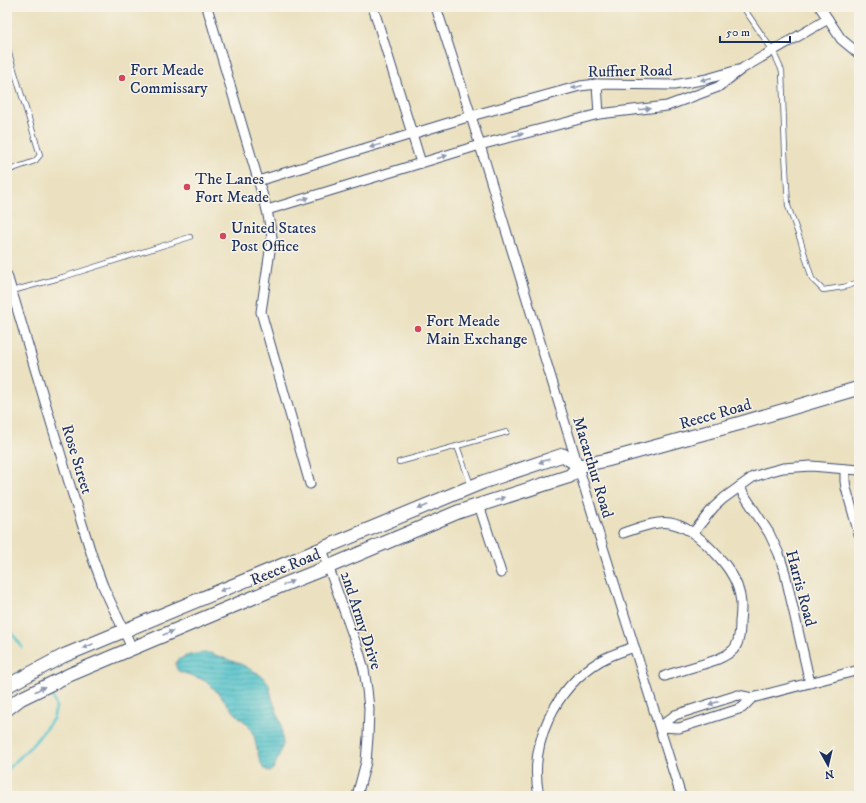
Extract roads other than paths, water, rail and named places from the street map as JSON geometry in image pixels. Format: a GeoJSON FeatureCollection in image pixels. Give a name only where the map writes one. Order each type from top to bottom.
{"type":"FeatureCollection","features":[{"type":"Feature","properties":{"kind":"street"},"geometry":{"type":"LineString","coordinates":[[207,7],[267,210],[272,237],[261,312],[310,484]]}},
{"type":"Feature","properties":{"kind":"street"},"geometry":{"type":"LineString","coordinates":[[373,7],[421,163]]}},
{"type":"Feature","properties":{"kind":"street"},"geometry":{"type":"LineString","coordinates":[[436,7],[480,145]]}},
{"type":"Feature","properties":{"kind":"street"},"geometry":{"type":"LineString","coordinates":[[820,7],[842,38],[859,54]]}},
{"type":"Feature","properties":{"kind":"street","name":"Ruffner Road"},"geometry":{"type":"LineString","coordinates":[[267,210],[480,145],[599,114],[667,106],[676,103],[718,87],[743,68],[828,19]]}},
{"type":"Feature","properties":{"kind":"street","name":"Ruffner Road"},"geometry":{"type":"LineString","coordinates":[[258,181],[471,116],[580,86],[597,84],[674,85],[707,79],[743,68]]}},
{"type":"Feature","properties":{"kind":"street"},"geometry":{"type":"LineString","coordinates":[[597,84],[599,114]]}},
{"type":"Feature","properties":{"kind":"street"},"geometry":{"type":"LineString","coordinates":[[674,85],[676,103]]}},
{"type":"Feature","properties":{"kind":"street","name":"Macarthur Road"},"geometry":{"type":"LineString","coordinates":[[480,145],[600,538],[681,796]]}},
{"type":"Feature","properties":{"kind":"street","name":"Rose Street"},"geometry":{"type":"LineString","coordinates":[[7,275],[93,559],[103,586],[132,648]]}},
{"type":"Feature","properties":{"kind":"street","name":"Reece Road"},"geometry":{"type":"LineString","coordinates":[[7,709],[20,699],[52,683],[132,648],[458,512],[570,476],[579,466],[607,460],[741,423],[859,388]]}},
{"type":"Feature","properties":{"kind":"street","name":"Reece Road"},"geometry":{"type":"LineString","coordinates":[[7,686],[63,656],[483,482],[563,455],[579,466]]}},
{"type":"Feature","properties":{"kind":"street"},"geometry":{"type":"LineString","coordinates":[[693,532],[714,507],[724,498],[753,478],[768,472],[783,468],[810,466],[859,470]]}},
{"type":"Feature","properties":{"kind":"street"},"geometry":{"type":"LineString","coordinates":[[845,469],[846,488],[859,534]]}},
{"type":"Feature","properties":{"kind":"street","name":"Harris Road"},"geometry":{"type":"LineString","coordinates":[[739,487],[779,554],[790,593],[810,683]]}},
{"type":"Feature","properties":{"kind":"street"},"geometry":{"type":"LineString","coordinates":[[479,505],[501,573]]}},
{"type":"Feature","properties":{"kind":"street"},"geometry":{"type":"LineString","coordinates":[[623,533],[658,523],[668,523],[681,526],[693,532],[723,561],[730,570],[738,590],[741,602],[740,633],[735,648],[727,655],[717,660],[665,676]]}},
{"type":"Feature","properties":{"kind":"street","name":"2nd Army Drive"},"geometry":{"type":"LineString","coordinates":[[322,549],[360,652],[367,689],[369,709],[366,762],[357,796]]}},
{"type":"Feature","properties":{"kind":"street"},"geometry":{"type":"LineString","coordinates":[[539,796],[537,777],[539,748],[550,715],[558,701],[569,686],[585,671],[601,660],[634,647]]}},
{"type":"Feature","properties":{"kind":"street"},"geometry":{"type":"LineString","coordinates":[[660,727],[675,716],[717,702],[738,696],[752,698],[859,670]]}},
{"type":"Feature","properties":{"kind":"street"},"geometry":{"type":"LineString","coordinates":[[660,727],[679,728],[686,726],[742,708],[752,698]]}},
{"type":"Feature","properties":{"kind":"lane"},"geometry":{"type":"LineString","coordinates":[[743,7],[773,51],[782,71],[788,206],[812,279],[823,290],[844,287],[859,282]]}},
{"type":"Feature","properties":{"kind":"lane"},"geometry":{"type":"LineString","coordinates":[[7,47],[40,156],[35,161],[7,171]]}},
{"type":"Feature","properties":{"kind":"lane"},"geometry":{"type":"LineString","coordinates":[[12,291],[190,237]]}},
{"type":"Feature","properties":{"kind":"lane"},"geometry":{"type":"LineString","coordinates":[[399,462],[508,432]]}},
{"type":"Feature","properties":{"kind":"lane"},"geometry":{"type":"LineString","coordinates":[[457,446],[471,487]]}},
{"type":"Feature","properties":{"kind":"water"},"geometry":{"type":"Polygon","coordinates":[[[210,653],[243,665],[262,676],[269,685],[281,724],[283,744],[271,771],[263,768],[254,736],[249,726],[233,711],[207,682],[178,671],[176,667],[176,662],[183,657],[210,653]]]}},
{"type":"Feature","properties":{"kind":"waterway"},"geometry":{"type":"LineString","coordinates":[[7,627],[22,647]]}},
{"type":"Feature","properties":{"kind":"waterway"},"geometry":{"type":"LineString","coordinates":[[7,770],[34,743],[53,719],[56,707],[52,694]]}},
{"type":"Feature","properties":{"kind":"place","name":"Fort Meade Commissary"},"geometry":{"type":"Point","coordinates":[122,78]}},
{"type":"Feature","properties":{"kind":"place","name":"The Lanes Fort Meade"},"geometry":{"type":"Point","coordinates":[187,187]}},
{"type":"Feature","properties":{"kind":"place","name":"United States Post Office"},"geometry":{"type":"Point","coordinates":[223,236]}},
{"type":"Feature","properties":{"kind":"place","name":"Fort Meade Main Exchange"},"geometry":{"type":"Point","coordinates":[418,329]}}]}
